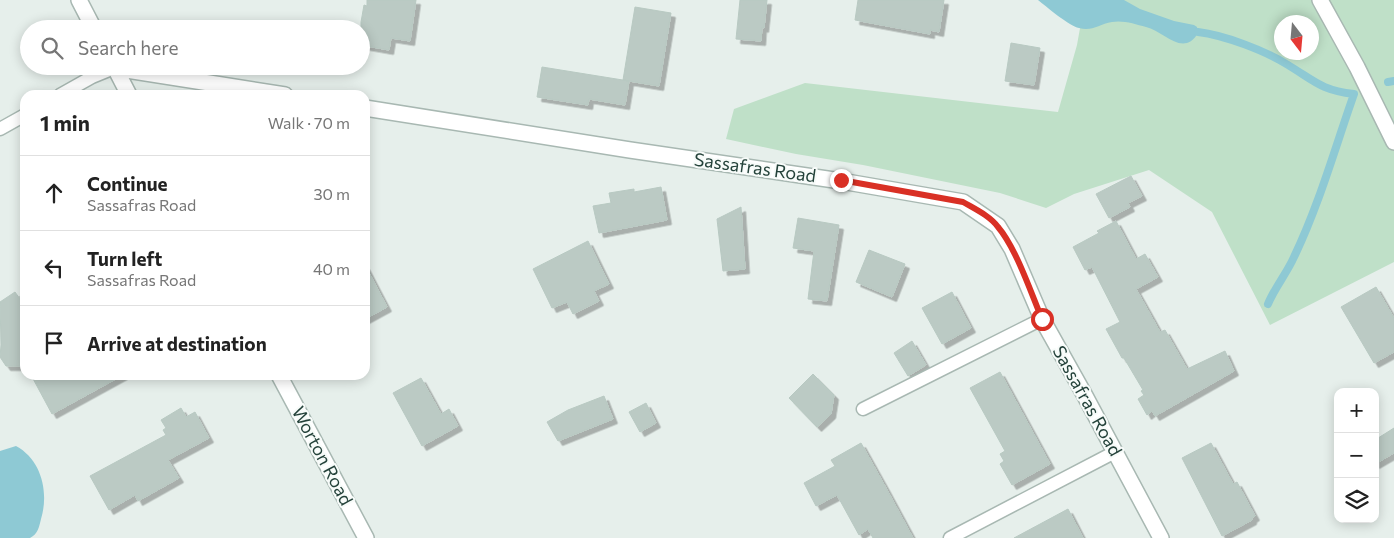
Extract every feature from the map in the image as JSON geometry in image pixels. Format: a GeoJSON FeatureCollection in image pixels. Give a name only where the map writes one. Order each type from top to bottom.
{"type":"FeatureCollection","features":[{"type":"Feature","properties":{"kind":"street"},"geometry":{"type":"LineString","coordinates":[[79,0],[89,20]]}},
{"type":"Feature","properties":{"kind":"street"},"geometry":{"type":"LineString","coordinates":[[1320,0],[1357,67],[1394,142]]}},
{"type":"Feature","properties":{"kind":"street"},"geometry":{"type":"LineString","coordinates":[[118,75],[126,90]]}},
{"type":"Feature","properties":{"kind":"street"},"geometry":{"type":"LineString","coordinates":[[163,75],[254,90]]}},
{"type":"Feature","properties":{"kind":"street","name":"Sassafras Road"},"geometry":{"type":"LineString","coordinates":[[370,109],[630,150],[841,180],[963,202],[998,226],[1012,249],[1042,319],[1161,538]]}},
{"type":"Feature","properties":{"kind":"street","name":"Worton Road"},"geometry":{"type":"LineString","coordinates":[[282,380],[366,538]]}},
{"type":"Feature","properties":{"kind":"lane"},"geometry":{"type":"LineString","coordinates":[[69,90],[98,75]]}},
{"type":"Feature","properties":{"kind":"lane"},"geometry":{"type":"LineString","coordinates":[[0,129],[20,118]]}},
{"type":"Feature","properties":{"kind":"lane"},"geometry":{"type":"LineString","coordinates":[[863,409],[1042,319]]}},
{"type":"Feature","properties":{"kind":"lane"},"geometry":{"type":"LineString","coordinates":[[950,538],[1115,452]]}},
{"type":"Feature","properties":{"kind":"green space"},"geometry":{"type":"Polygon","coordinates":[[[1085,0],[1394,0],[1394,262],[1270,325],[1212,212],[1149,170],[1074,194],[1046,208],[1000,193],[726,139],[734,109],[805,83],[1058,112],[1077,45],[1085,0]]]}},
{"type":"Feature","properties":{"kind":"water"},"geometry":{"type":"Polygon","coordinates":[[[1038,0],[1124,0],[1140,9],[1174,21],[1194,25],[1197,27],[1198,33],[1192,40],[1180,43],[1153,29],[1125,22],[1112,22],[1084,29],[1070,24],[1038,0]]]}},
{"type":"Feature","properties":{"kind":"water"},"geometry":{"type":"Polygon","coordinates":[[[16,446],[25,452],[37,468],[43,488],[43,509],[39,527],[33,536],[30,538],[0,538],[0,451],[16,446]]]}},
{"type":"Feature","properties":{"kind":"building"},"geometry":{"type":"Polygon","coordinates":[[[367,0],[416,0],[410,41],[391,38],[389,50],[370,47],[370,20],[361,20],[364,5],[367,6],[367,0]]]}},
{"type":"Feature","properties":{"kind":"building"},"geometry":{"type":"Polygon","coordinates":[[[740,0],[767,0],[761,41],[736,39],[740,0]]]}},
{"type":"Feature","properties":{"kind":"building"},"geometry":{"type":"Polygon","coordinates":[[[858,0],[944,0],[939,32],[930,30],[930,34],[855,20],[858,0]]]}},
{"type":"Feature","properties":{"kind":"building"},"geometry":{"type":"Polygon","coordinates":[[[635,7],[671,13],[659,86],[623,80],[635,7]]]}},
{"type":"Feature","properties":{"kind":"building"},"geometry":{"type":"Polygon","coordinates":[[[1011,43],[1040,48],[1034,85],[1005,81],[1011,43]]]}},
{"type":"Feature","properties":{"kind":"building"},"geometry":{"type":"Polygon","coordinates":[[[542,67],[629,81],[625,105],[589,99],[588,105],[537,97],[542,67]]]}},
{"type":"Feature","properties":{"kind":"building"},"geometry":{"type":"Polygon","coordinates":[[[1131,176],[1142,196],[1128,203],[1130,207],[1109,218],[1096,194],[1131,176]]]}},
{"type":"Feature","properties":{"kind":"building"},"geometry":{"type":"Polygon","coordinates":[[[661,187],[667,220],[599,233],[593,206],[611,203],[609,193],[634,189],[634,192],[661,187]]]}},
{"type":"Feature","properties":{"kind":"building"},"geometry":{"type":"Polygon","coordinates":[[[741,207],[745,269],[723,271],[717,219],[741,207]]]}},
{"type":"Feature","properties":{"kind":"building"},"geometry":{"type":"Polygon","coordinates":[[[798,218],[839,225],[827,301],[808,299],[814,251],[793,248],[798,218]]]}},
{"type":"Feature","properties":{"kind":"building"},"geometry":{"type":"Polygon","coordinates":[[[1116,221],[1136,259],[1145,254],[1158,277],[1136,289],[1160,332],[1165,330],[1187,369],[1225,351],[1234,371],[1155,416],[1152,411],[1147,415],[1138,399],[1144,395],[1141,391],[1143,390],[1106,329],[1120,322],[1092,267],[1085,270],[1073,247],[1116,221]]]}},
{"type":"Feature","properties":{"kind":"building"},"geometry":{"type":"Polygon","coordinates":[[[588,241],[609,284],[594,291],[599,301],[573,314],[567,302],[552,308],[533,269],[588,241]]]}},
{"type":"Feature","properties":{"kind":"building"},"geometry":{"type":"Polygon","coordinates":[[[869,250],[905,264],[892,297],[856,282],[869,250]]]}},
{"type":"Feature","properties":{"kind":"building"},"geometry":{"type":"Polygon","coordinates":[[[370,275],[387,307],[370,316],[370,275]]]}},
{"type":"Feature","properties":{"kind":"building"},"geometry":{"type":"Polygon","coordinates":[[[1376,287],[1394,318],[1394,352],[1374,363],[1341,307],[1376,287]]]}},
{"type":"Feature","properties":{"kind":"building"},"geometry":{"type":"Polygon","coordinates":[[[15,292],[20,299],[20,366],[6,366],[0,357],[0,302],[15,292]]]}},
{"type":"Feature","properties":{"kind":"building"},"geometry":{"type":"Polygon","coordinates":[[[952,292],[971,328],[942,344],[922,308],[952,292]]]}},
{"type":"Feature","properties":{"kind":"building"},"geometry":{"type":"Polygon","coordinates":[[[912,341],[926,365],[908,376],[894,353],[912,341]]]}},
{"type":"Feature","properties":{"kind":"building"},"geometry":{"type":"Polygon","coordinates":[[[1000,372],[1050,464],[1012,485],[1000,464],[1004,461],[1000,454],[1005,451],[970,388],[1000,372]]]}},
{"type":"Feature","properties":{"kind":"building"},"geometry":{"type":"Polygon","coordinates":[[[813,374],[834,395],[831,414],[817,427],[789,398],[813,374]]]}},
{"type":"Feature","properties":{"kind":"building"},"geometry":{"type":"Polygon","coordinates":[[[421,378],[441,414],[449,409],[458,426],[422,446],[393,393],[421,378]]]}},
{"type":"Feature","properties":{"kind":"building"},"geometry":{"type":"Polygon","coordinates":[[[34,380],[114,380],[52,414],[34,380]]]}},
{"type":"Feature","properties":{"kind":"building"},"geometry":{"type":"Polygon","coordinates":[[[604,396],[613,419],[558,441],[547,422],[568,410],[604,396]]]}},
{"type":"Feature","properties":{"kind":"building"},"geometry":{"type":"Polygon","coordinates":[[[646,403],[656,423],[640,432],[629,412],[646,403]]]}},
{"type":"Feature","properties":{"kind":"building"},"geometry":{"type":"Polygon","coordinates":[[[181,408],[186,417],[195,412],[209,438],[168,460],[179,478],[138,501],[135,495],[109,510],[90,476],[166,435],[163,430],[166,428],[161,420],[181,408]]]}},
{"type":"Feature","properties":{"kind":"building"},"geometry":{"type":"Polygon","coordinates":[[[1394,428],[1394,453],[1379,462],[1379,437],[1394,428]]]}},
{"type":"Feature","properties":{"kind":"building"},"geometry":{"type":"Polygon","coordinates":[[[861,443],[913,538],[873,538],[868,529],[859,535],[837,495],[816,506],[804,483],[835,466],[831,460],[861,443]]]}},
{"type":"Feature","properties":{"kind":"building"},"geometry":{"type":"Polygon","coordinates":[[[1211,443],[1233,484],[1237,482],[1255,516],[1252,520],[1222,536],[1182,458],[1211,443]]]}},
{"type":"Feature","properties":{"kind":"building"},"geometry":{"type":"Polygon","coordinates":[[[1068,509],[1083,538],[1014,538],[1068,509]]]}},
{"type":"Feature","properties":{"kind":"waterway"},"geometry":{"type":"LineString","coordinates":[[1198,32],[1220,36],[1257,49],[1326,88],[1354,94],[1303,237],[1268,304]]}},
{"type":"Feature","properties":{"kind":"waterway"},"geometry":{"type":"LineString","coordinates":[[1388,82],[1394,81]]}},
{"type":"Feature","properties":{"kind":"route"},"geometry":{"type":"LineString","coordinates":[[841,180],[963,202],[980,212],[998,226],[1012,249],[1042,319]]}}]}
